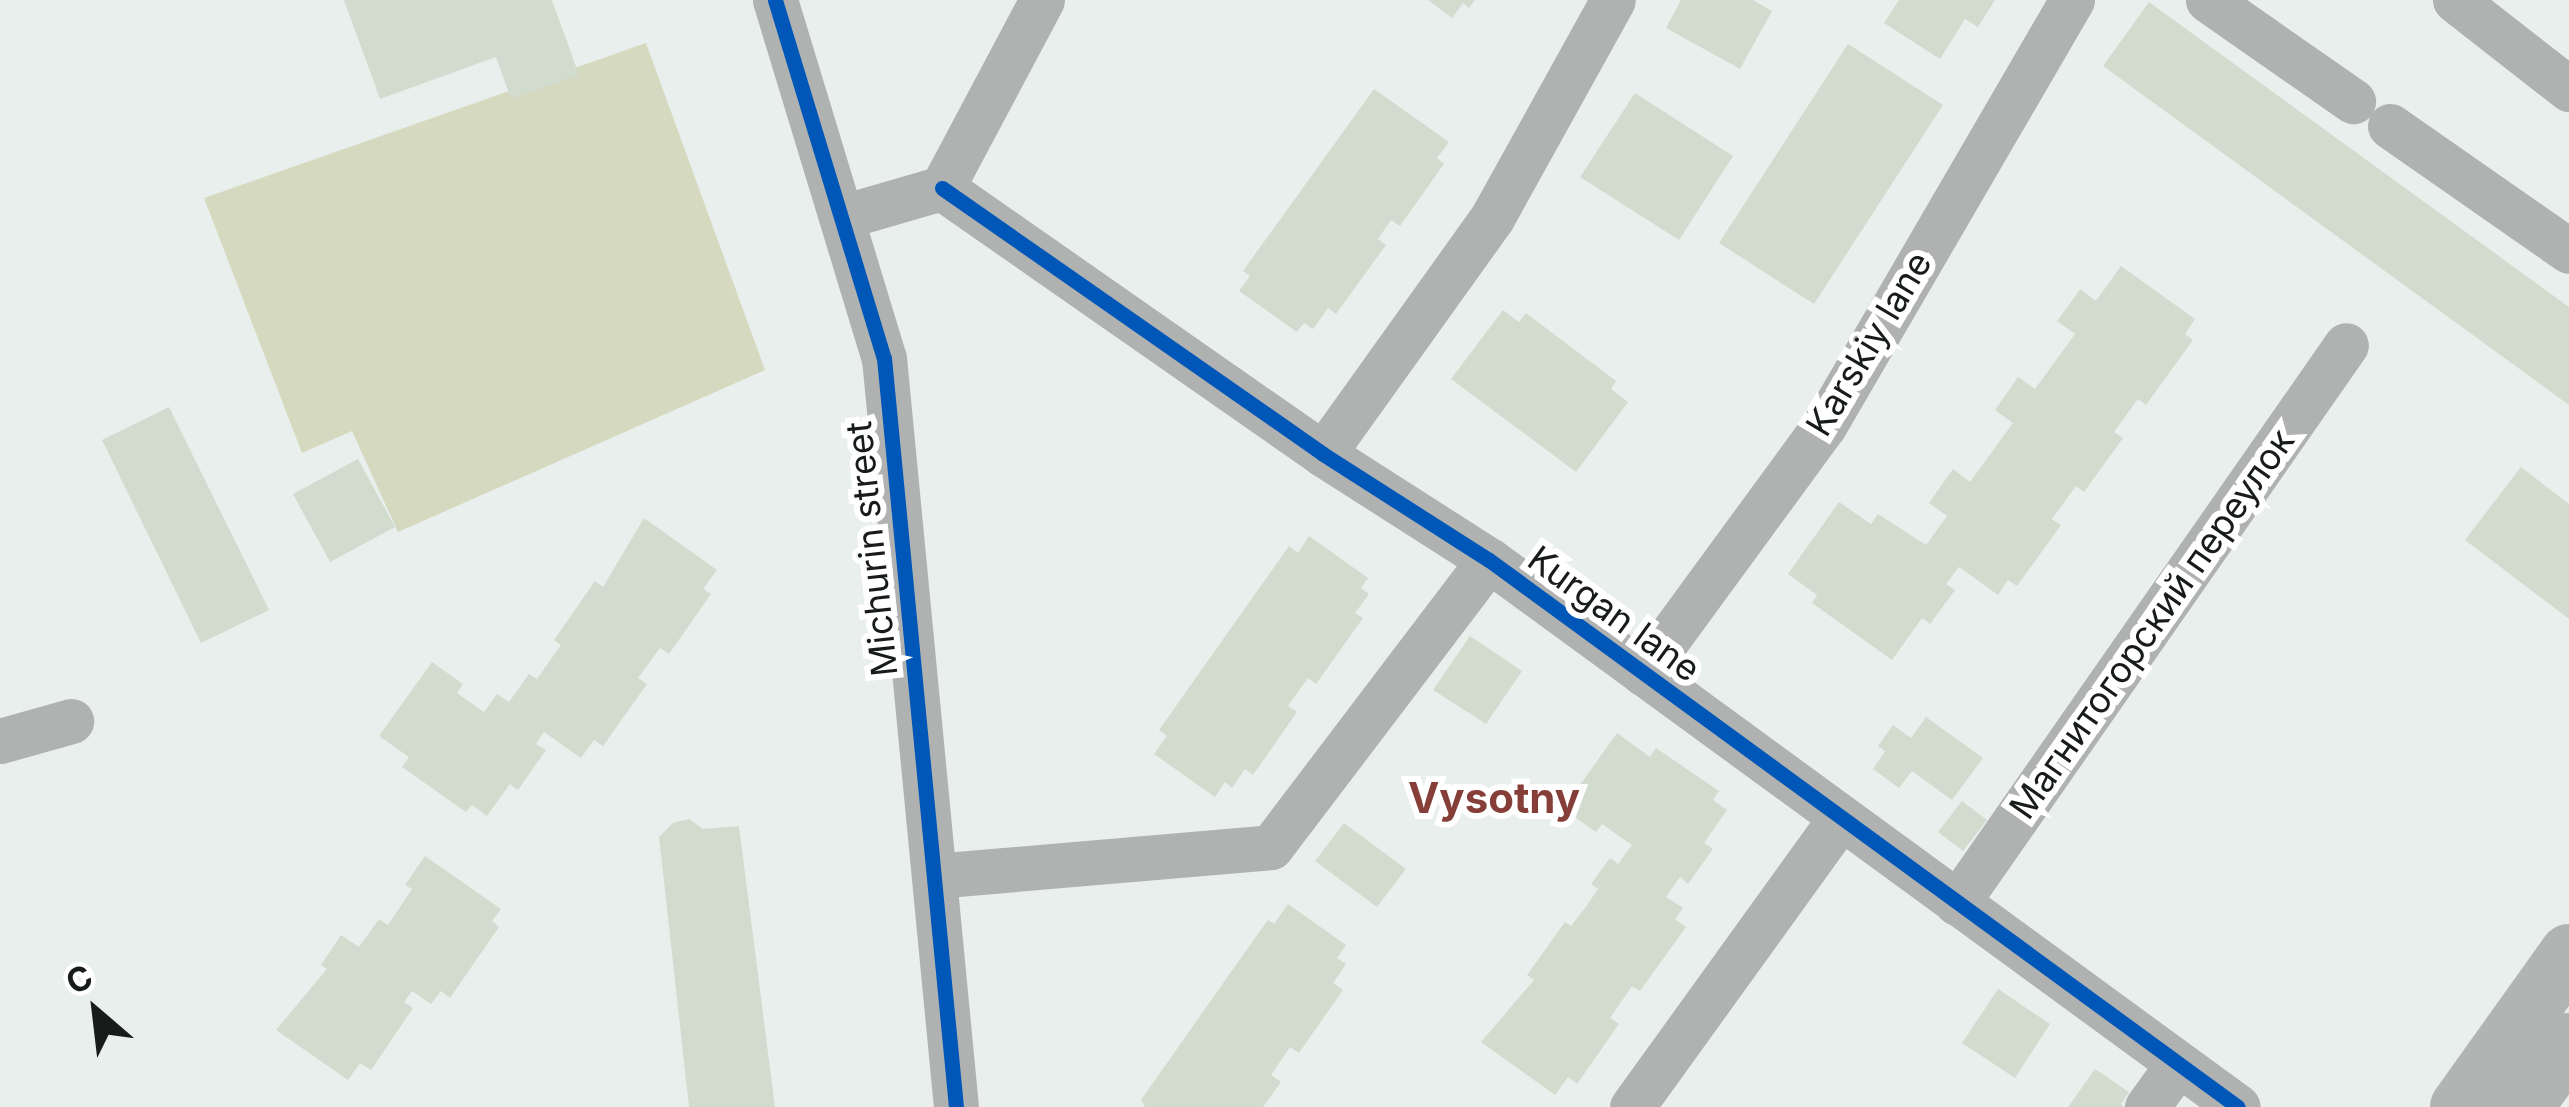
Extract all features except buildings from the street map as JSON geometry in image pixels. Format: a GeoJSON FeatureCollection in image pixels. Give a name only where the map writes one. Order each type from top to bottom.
{"type":"FeatureCollection","features":[{"type":"Feature","properties":{"kind":"main road"},"geometry":{"type":"LineString","coordinates":[[2460,1107],[2569,954]]}},
{"type":"Feature","properties":{"kind":"main road"},"geometry":{"type":"LineString","coordinates":[[2523,1107],[2569,1043]]}},
{"type":"Feature","properties":{"kind":"street"},"geometry":{"type":"LineString","coordinates":[[842,217],[942,188],[1042,0]]}},
{"type":"Feature","properties":{"kind":"street"},"geometry":{"type":"LineString","coordinates":[[1323,454],[1492,218],[1612,0]]}},
{"type":"Feature","properties":{"kind":"street","name":"Karskiy lane"},"geometry":{"type":"LineString","coordinates":[[1643,673],[1824,426],[2072,0]]}},
{"type":"Feature","properties":{"kind":"street"},"geometry":{"type":"LineString","coordinates":[[2455,0],[2569,89]]}},
{"type":"Feature","properties":{"kind":"street","name":"Michurin street"},"geometry":{"type":"LineString","coordinates":[[779,1],[884,358],[956,1107]]}},
{"type":"Feature","properties":{"kind":"street"},"geometry":{"type":"LineString","coordinates":[[2212,1],[2569,251]]}},
{"type":"Feature","properties":{"kind":"street","name":"Kurgan lane"},"geometry":{"type":"LineString","coordinates":[[942,188],[1323,454],[1489,560],[2237,1107]]}},
{"type":"Feature","properties":{"kind":"street","name":"Магнитогорский переулок"},"geometry":{"type":"LineString","coordinates":[[1957,903],[2346,345]]}},
{"type":"Feature","properties":{"kind":"street"},"geometry":{"type":"LineString","coordinates":[[934,876],[1271,848],[1489,560]]}},
{"type":"Feature","properties":{"kind":"street"},"geometry":{"type":"LineString","coordinates":[[0,741],[71,721]]}},
{"type":"Feature","properties":{"kind":"street"},"geometry":{"type":"LineString","coordinates":[[1633,1107],[1840,818]]}},
{"type":"Feature","properties":{"kind":"street"},"geometry":{"type":"LineString","coordinates":[[2147,1107],[2178,1064]]}},
{"type":"Feature","properties":{"kind":"green space"},"geometry":{"type":"Polygon","coordinates":[[[646,43],[765,370],[398,532],[352,431],[302,453],[204,198],[646,43]]]}},
{"type":"Feature","properties":{"kind":"cycle path"},"geometry":{"type":"LineString","coordinates":[[775,0],[884,358],[956,1107]]}},
{"type":"Feature","properties":{"kind":"cycle path"},"geometry":{"type":"LineString","coordinates":[[942,188],[1323,454],[1489,560],[2238,1107]]}},
{"type":"Feature","properties":{"kind":"district","name":"Vysotny"},"geometry":{"type":"Point","coordinates":[1494,798]}}]}
